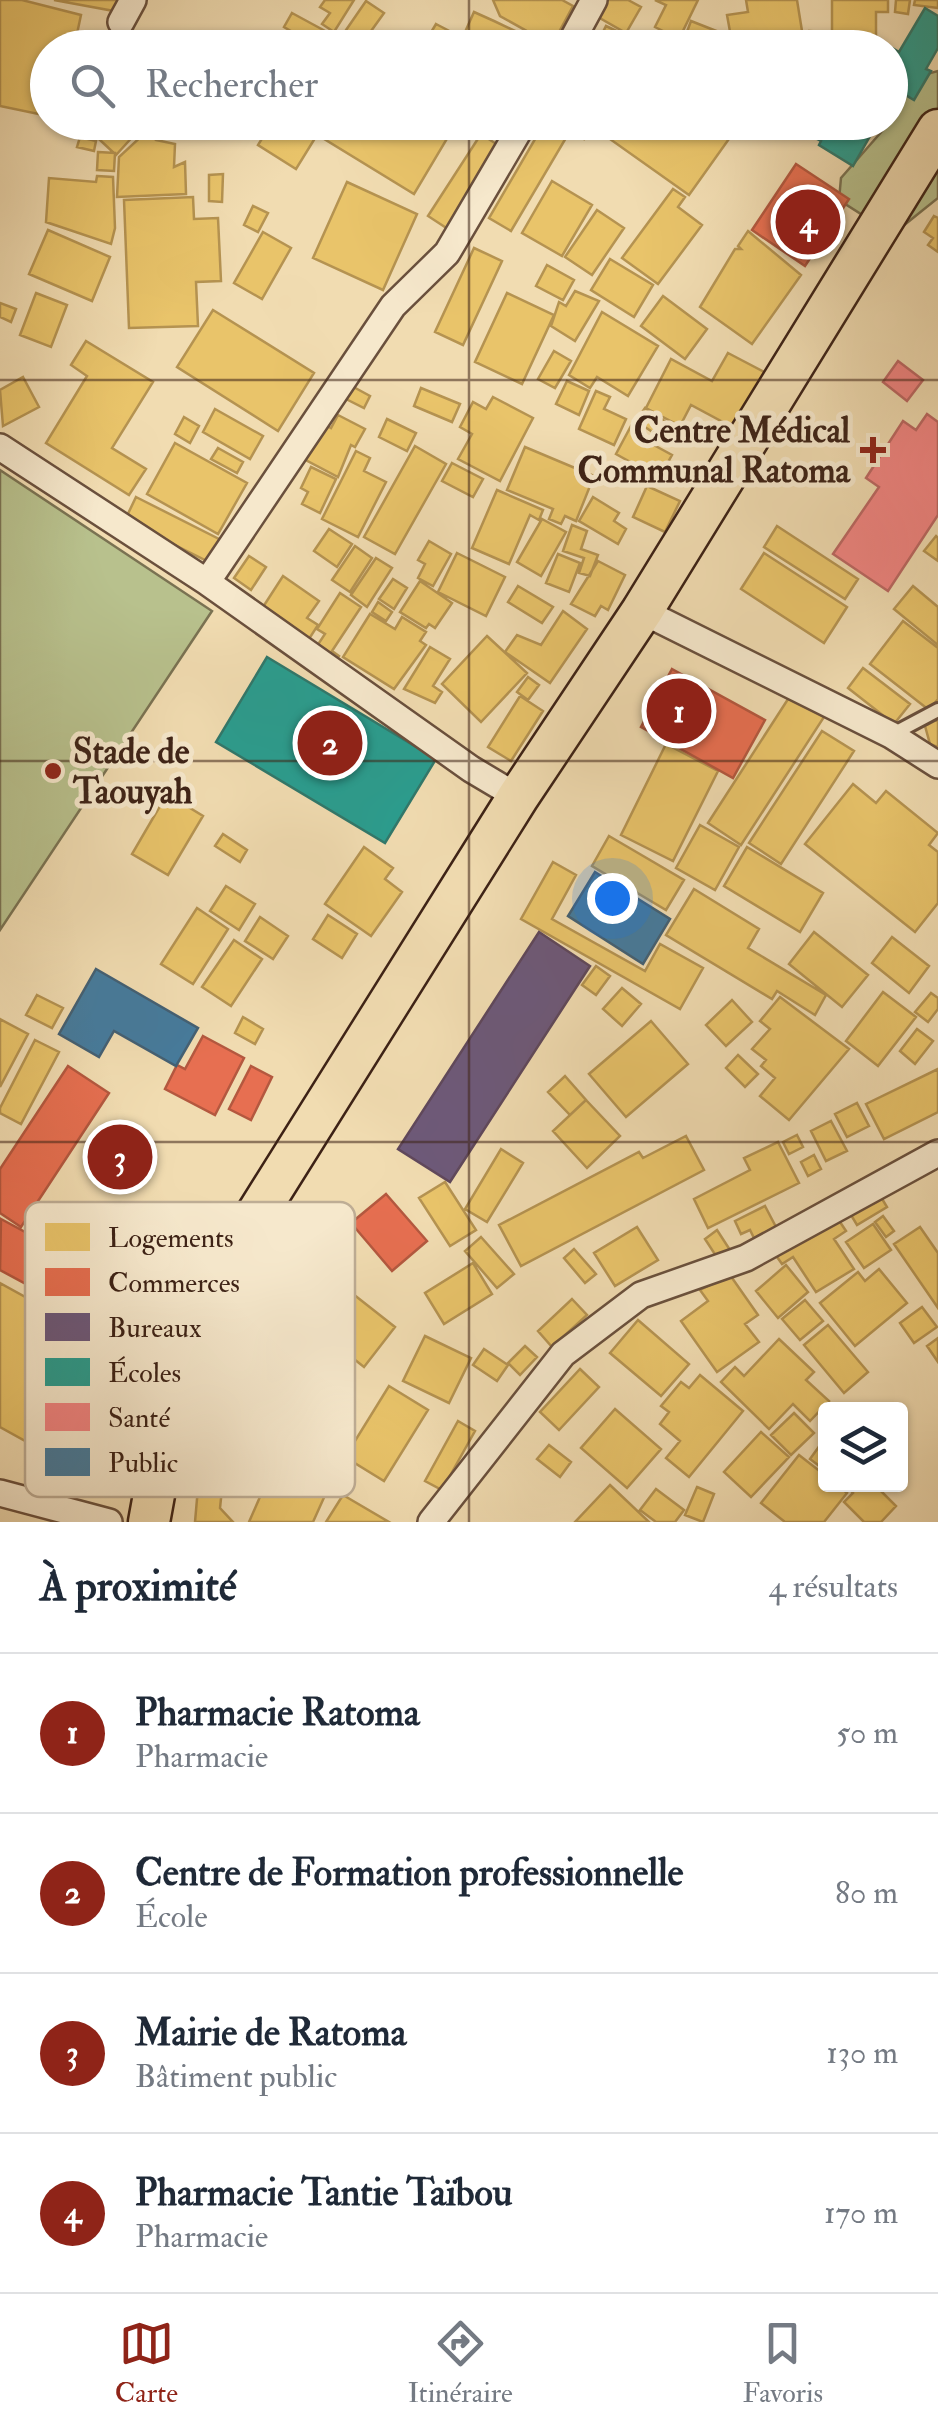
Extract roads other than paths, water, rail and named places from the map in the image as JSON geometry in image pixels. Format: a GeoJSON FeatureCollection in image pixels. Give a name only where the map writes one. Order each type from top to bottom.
{"type":"FeatureCollection","features":[{"type":"Feature","properties":{"kind":"main road"},"geometry":{"type":"LineString","coordinates":[[264,1202],[518,797],[642,611],[937,132]]}},
{"type":"Feature","properties":{"kind":"main road"},"geometry":{"type":"LineString","coordinates":[[148,1522],[153,1497]]}},
{"type":"Feature","properties":{"kind":"street"},"geometry":{"type":"LineString","coordinates":[[578,30],[594,0]]}},
{"type":"Feature","properties":{"kind":"street"},"geometry":{"type":"LineString","coordinates":[[208,582],[394,306],[447,253],[513,140]]}},
{"type":"Feature","properties":{"kind":"street"},"geometry":{"type":"LineString","coordinates":[[0,447],[208,582],[518,797]]}},
{"type":"Feature","properties":{"kind":"street"},"geometry":{"type":"LineString","coordinates":[[642,611],[892,735],[938,766]]}},
{"type":"Feature","properties":{"kind":"street"},"geometry":{"type":"LineString","coordinates":[[431,1522],[563,1354],[641,1295],[746,1258],[938,1153]]}},
{"type":"Feature","properties":{"kind":"street"},"geometry":{"type":"LineString","coordinates":[[0,1493],[108,1522]]}},
{"type":"Feature","properties":{"kind":"lane"},"geometry":{"type":"LineString","coordinates":[[892,735],[938,710]]}},
{"type":"Feature","properties":{"kind":"place","name":"Pharmacie Tantie Taïbou"},"geometry":{"type":"Point","coordinates":[808,222]}},
{"type":"Feature","properties":{"kind":"place","name":"Centre Médical Communal Ratoma"},"geometry":{"type":"Point","coordinates":[873,450]}},
{"type":"Feature","properties":{"kind":"place","name":"Pharmacie Ratoma"},"geometry":{"type":"Point","coordinates":[679,711]}},
{"type":"Feature","properties":{"kind":"place","name":"Centre de Formation professionnelle"},"geometry":{"type":"Point","coordinates":[330,743]}},
{"type":"Feature","properties":{"kind":"place","name":"Stade de Taouyah"},"geometry":{"type":"Point","coordinates":[53,771]}},
{"type":"Feature","properties":{"kind":"place","name":"Mairie de Ratoma"},"geometry":{"type":"Point","coordinates":[120,1157]}}]}
